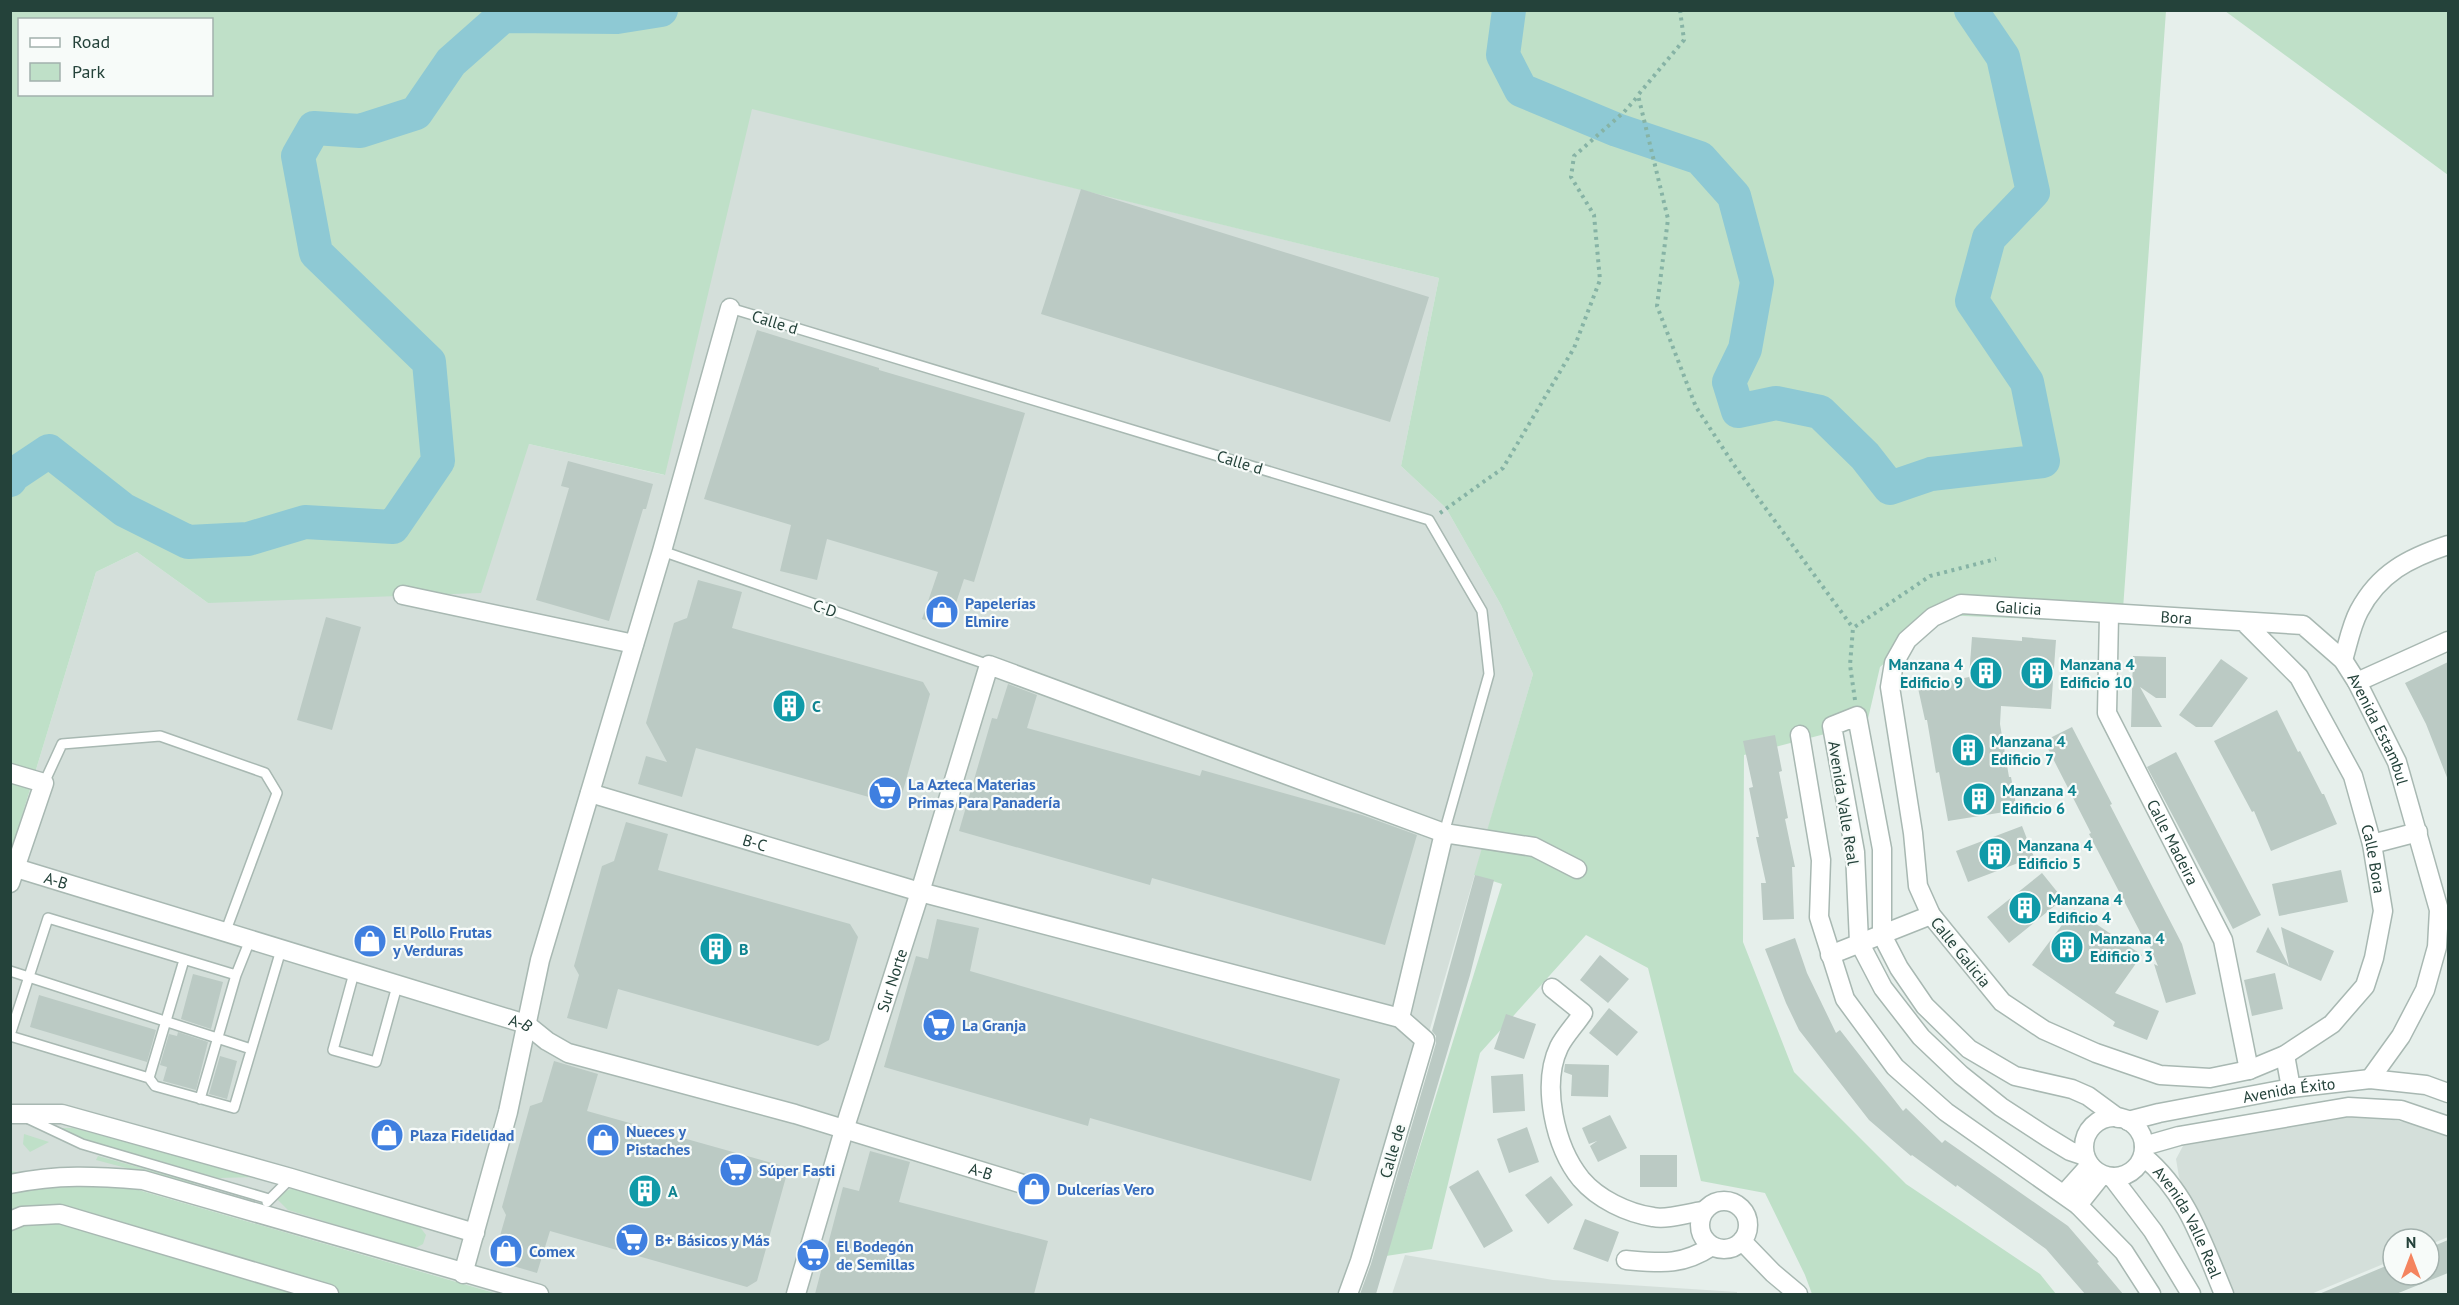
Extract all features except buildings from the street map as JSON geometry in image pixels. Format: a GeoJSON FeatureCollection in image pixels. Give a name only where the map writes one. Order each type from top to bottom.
{"type":"FeatureCollection","features":[{"type":"Feature","properties":{"kind":"street"},"geometry":{"type":"LineString","coordinates":[[463,1274],[507,1112],[540,960],[662,551],[730,308]]}},
{"type":"Feature","properties":{"kind":"street"},"geometry":{"type":"LineString","coordinates":[[2343,660],[2358,612],[2383,577],[2416,556],[2448,545]]}},
{"type":"Feature","properties":{"kind":"street"},"geometry":{"type":"LineString","coordinates":[[403,595],[634,644]]}},
{"type":"Feature","properties":{"kind":"street","name":"Galicia"},"geometry":{"type":"LineString","coordinates":[[1933,617],[1961,604],[2109,615]]}},
{"type":"Feature","properties":{"kind":"street","name":"Bora"},"geometry":{"type":"LineString","coordinates":[[2109,615],[2244,622]]}},
{"type":"Feature","properties":{"kind":"street","name":"Calle Madeira"},"geometry":{"type":"LineString","coordinates":[[2109,615],[2107,713],[2223,939],[2249,1070]]}},
{"type":"Feature","properties":{"kind":"street","name":"Calle Galicia"},"geometry":{"type":"LineString","coordinates":[[1933,617],[1907,640],[1894,663],[1890,687],[1913,833],[1918,886],[1931,915],[2002,1002],[2044,1030],[2096,1053],[2160,1075],[2210,1078],[2249,1070]]}},
{"type":"Feature","properties":{"kind":"street","name":"Avenida Estambul"},"geometry":{"type":"LineString","coordinates":[[2244,622],[2303,625],[2343,660],[2357,682],[2397,762],[2444,917],[2425,990],[2401,1036],[2370,1078]]}},
{"type":"Feature","properties":{"kind":"street","name":"Calle Bora"},"geometry":{"type":"LineString","coordinates":[[2244,622],[2299,677],[2353,776],[2372,844],[2383,911],[2374,957],[2365,986],[2332,1024],[2285,1055],[2249,1070]]}},
{"type":"Feature","properties":{"kind":"street"},"geometry":{"type":"LineString","coordinates":[[2357,682],[2448,641]]}},
{"type":"Feature","properties":{"kind":"street"},"geometry":{"type":"LineString","coordinates":[[989,665],[1444,833],[1534,847],[1577,869]]}},
{"type":"Feature","properties":{"kind":"street","name":"Sur Norte"},"geometry":{"type":"LineString","coordinates":[[796,1294],[844,1130],[989,665]]}},
{"type":"Feature","properties":{"kind":"street","name":"Avenida Valle Real"},"geometry":{"type":"LineString","coordinates":[[2123,1119],[2088,1096],[2072,1089],[2015,1076],[1969,1049],[1925,1006],[1899,968],[1882,935],[1882,849],[1857,716],[1832,726],[1855,852],[1859,942],[1883,988],[1929,1045],[1961,1075],[2001,1107],[2097,1168],[2153,1231],[2191,1294]]}},
{"type":"Feature","properties":{"kind":"street"},"geometry":{"type":"LineString","coordinates":[[1800,735],[1821,860],[1819,917],[1845,999],[1895,1066],[1946,1112],[2071,1199],[2124,1252],[2151,1294]]}},
{"type":"Feature","properties":{"kind":"street"},"geometry":{"type":"LineString","coordinates":[[10,773],[44,783],[13,876]]}},
{"type":"Feature","properties":{"kind":"street","name":"B-C"},"geometry":{"type":"LineString","coordinates":[[590,793],[920,892],[1400,1018]]}},
{"type":"Feature","properties":{"kind":"street"},"geometry":{"type":"LineString","coordinates":[[2372,844],[2418,832]]}},
{"type":"Feature","properties":{"kind":"street"},"geometry":{"type":"LineString","coordinates":[[1400,1018],[1444,833]]}},
{"type":"Feature","properties":{"kind":"street","name":"A-B"},"geometry":{"type":"LineString","coordinates":[[13,876],[250,940],[526,1024],[547,1041],[568,1053],[786,1112],[1023,1184]]}},
{"type":"Feature","properties":{"kind":"street"},"geometry":{"type":"LineString","coordinates":[[1830,955],[1931,915]]}},
{"type":"Feature","properties":{"kind":"street"},"geometry":{"type":"LineString","coordinates":[[1552,988],[1583,1013],[1559,1048],[1551,1080],[1553,1118],[1565,1153],[1581,1179],[1611,1204],[1654,1218],[1703,1211],[1716,1202],[1724,1200],[1739,1205],[1748,1218],[1749,1227],[1742,1241],[1728,1249],[1712,1246],[1706,1241],[1699,1227],[1703,1211]]}},
{"type":"Feature","properties":{"kind":"street","name":"Calle de"},"geometry":{"type":"LineString","coordinates":[[1348,1294],[1360,1261],[1425,1040],[1400,1018]]}},
{"type":"Feature","properties":{"kind":"street"},"geometry":{"type":"LineString","coordinates":[[2285,1055],[2291,1088]]}},
{"type":"Feature","properties":{"kind":"street"},"geometry":{"type":"LineString","coordinates":[[2210,1078],[2213,1103]]}},
{"type":"Feature","properties":{"kind":"street","name":"Avenida Éxito"},"geometry":{"type":"LineString","coordinates":[[2123,1119],[2291,1088],[2370,1078],[2426,1086],[2448,1093]]}},
{"type":"Feature","properties":{"kind":"street","name":"Avenida Éxito"},"geometry":{"type":"LineString","coordinates":[[2144,1151],[2179,1136],[2348,1107],[2401,1110],[2448,1126]]}},
{"type":"Feature","properties":{"kind":"street"},"geometry":{"type":"LineString","coordinates":[[14,1113],[62,1114],[291,1178],[475,1233]]}},
{"type":"Feature","properties":{"kind":"street"},"geometry":{"type":"LineString","coordinates":[[2123,1119],[2137,1127],[2144,1151],[2132,1172],[2122,1176],[2097,1168],[2084,1146],[2092,1128],[2099,1122],[2123,1119]]}},
{"type":"Feature","properties":{"kind":"street","name":"Avenida Valle Real"},"geometry":{"type":"LineString","coordinates":[[2144,1151],[2188,1209],[2224,1294]]}},
{"type":"Feature","properties":{"kind":"street"},"geometry":{"type":"LineString","coordinates":[[2071,1199],[2097,1168]]}},
{"type":"Feature","properties":{"kind":"street"},"geometry":{"type":"LineString","coordinates":[[10,1184],[81,1175],[143,1180],[263,1206],[463,1274],[539,1294]]}},
{"type":"Feature","properties":{"kind":"street"},"geometry":{"type":"LineString","coordinates":[[10,1221],[22,1216],[60,1214],[329,1294]]}},
{"type":"Feature","properties":{"kind":"street"},"geometry":{"type":"LineString","coordinates":[[1742,1241],[1773,1273],[1798,1294]]}},
{"type":"Feature","properties":{"kind":"street"},"geometry":{"type":"LineString","coordinates":[[1626,1260],[1667,1264],[1696,1257],[1712,1246]]}},
{"type":"Feature","properties":{"kind":"lane","name":"Calle d"},"geometry":{"type":"LineString","coordinates":[[730,308],[1429,520]]}},
{"type":"Feature","properties":{"kind":"lane"},"geometry":{"type":"LineString","coordinates":[[1429,520],[1482,610],[1489,674],[1444,833]]}},
{"type":"Feature","properties":{"kind":"lane","name":"C-D"},"geometry":{"type":"LineString","coordinates":[[662,551],[989,665]]}},
{"type":"Feature","properties":{"kind":"lane"},"geometry":{"type":"LineString","coordinates":[[44,783],[62,744],[160,736],[265,773],[277,793],[225,933]]}},
{"type":"Feature","properties":{"kind":"lane"},"geometry":{"type":"LineString","coordinates":[[236,975],[48,918],[10,1036],[149,1078],[155,1086],[234,1108],[281,950]]}},
{"type":"Feature","properties":{"kind":"lane"},"geometry":{"type":"LineString","coordinates":[[200,1099],[236,975],[250,940]]}},
{"type":"Feature","properties":{"kind":"lane"},"geometry":{"type":"LineString","coordinates":[[149,1078],[184,960]]}},
{"type":"Feature","properties":{"kind":"lane"},"geometry":{"type":"LineString","coordinates":[[10,971],[251,1049]]}},
{"type":"Feature","properties":{"kind":"lane"},"geometry":{"type":"LineString","coordinates":[[354,973],[333,1050],[376,1062],[397,986]]}},
{"type":"Feature","properties":{"kind":"lane"},"geometry":{"type":"LineString","coordinates":[[14,1113],[82,1144],[263,1206],[291,1178]]}},
{"type":"Feature","properties":{"kind":"path"},"geometry":{"type":"LineString","coordinates":[[1429,520],[1503,468],[1574,348],[1600,280],[1594,215],[1571,177],[1574,156],[1624,112],[1684,40],[1680,10]]}},
{"type":"Feature","properties":{"kind":"path"},"geometry":{"type":"LineString","coordinates":[[1638,95],[1668,219],[1657,306],[1696,407],[1734,465],[1853,628],[1850,665],[1857,716]]}},
{"type":"Feature","properties":{"kind":"path"},"geometry":{"type":"LineString","coordinates":[[1853,628],[1930,576],[1996,559]]}},
{"type":"Feature","properties":{"kind":"shaded area"},"geometry":{"type":"Polygon","coordinates":[[[751,108],[1439,278],[1401,466],[1446,508],[1501,605],[1533,674],[1353,1294],[498,1294],[118,1184],[11,1171],[11,852],[96,572],[137,552],[208,603],[529,444],[664,475],[751,108]]]}},
{"type":"Feature","properties":{"kind":"shaded area"},"geometry":{"type":"Polygon","coordinates":[[[2374,1116],[2428,1127],[2448,1134],[2448,1237],[2441,1240],[2441,1227],[2381,1227],[2381,1265],[2311,1294],[2231,1294],[2179,1177],[2176,1159],[2183,1146],[2316,1119],[2374,1116]]]}},
{"type":"Feature","properties":{"kind":"shaded area"},"geometry":{"type":"Polygon","coordinates":[[[1405,1255],[1553,1280],[1737,1292],[1737,1294],[1392,1294],[1405,1255]]]}},
{"type":"Feature","properties":{"kind":"green space"},"geometry":{"type":"Polygon","coordinates":[[[11,11],[2166,11],[2122,623],[1941,615],[1880,667],[1867,723],[1744,755],[1743,942],[1794,1072],[1906,1184],[2040,1274],[2056,1294],[1812,1294],[1765,1193],[1701,1181],[1648,968],[1586,935],[1480,1053],[1432,1249],[1386,1256],[1502,884],[1474,875],[1533,674],[1501,605],[1446,508],[1401,466],[1439,278],[752,109],[665,475],[529,444],[481,593],[208,603],[137,552],[96,572],[11,852],[11,11]]]}},
{"type":"Feature","properties":{"kind":"green space"},"geometry":{"type":"Polygon","coordinates":[[[2225,11],[2448,11],[2448,175],[2225,11]]]}},
{"type":"Feature","properties":{"kind":"green space"},"geometry":{"type":"Polygon","coordinates":[[[45,1128],[73,1128],[257,1177],[218,1178],[45,1128]]]}},
{"type":"Feature","properties":{"kind":"green space"},"geometry":{"type":"Polygon","coordinates":[[[24,1134],[49,1142],[30,1152],[23,1144],[24,1134]]]}},
{"type":"Feature","properties":{"kind":"green space"},"geometry":{"type":"Polygon","coordinates":[[[98,1156],[192,1182],[198,1187],[96,1160],[98,1156]]]}},
{"type":"Feature","properties":{"kind":"green space"},"geometry":{"type":"Polygon","coordinates":[[[11,1171],[118,1184],[498,1294],[11,1294],[11,1171]]]}},
{"type":"Feature","properties":{"kind":"green space"},"geometry":{"type":"Polygon","coordinates":[[[293,1188],[420,1227],[426,1235],[423,1244],[414,1249],[288,1210],[274,1196],[293,1188]]]}},
{"type":"Feature","properties":{"kind":"waterway"},"geometry":{"type":"LineString","coordinates":[[10,480],[13,475],[49,451],[124,510],[188,542],[248,539],[305,522],[393,527],[438,461],[429,362],[316,253],[298,156],[314,128],[360,131],[416,113],[451,62],[503,16],[617,17],[661,10]]}},
{"type":"Feature","properties":{"kind":"waterway"},"geometry":{"type":"LineString","coordinates":[[1509,10],[1503,55],[1521,90],[1617,130],[1700,158],[1734,196],[1757,282],[1745,349],[1729,382],[1738,411],[1776,403],[1820,412],[1865,456],[1890,488],[1931,474],[2043,461],[2027,382],[1972,301],[1989,238],[2033,192],[2003,57],[1971,10]]}},
{"type":"Feature","properties":{"kind":"place","name":"Papelerías Elmire"},"geometry":{"type":"Point","coordinates":[942,612]}},
{"type":"Feature","properties":{"kind":"place","name":"Manzana 4 Edificio 9"},"geometry":{"type":"Point","coordinates":[1986,673]}},
{"type":"Feature","properties":{"kind":"place","name":"Manzana 4 Edificio 10"},"geometry":{"type":"Point","coordinates":[2037,673]}},
{"type":"Feature","properties":{"kind":"place","name":"C"},"geometry":{"type":"Point","coordinates":[789,706]}},
{"type":"Feature","properties":{"kind":"place","name":"Manzana 4 Edificio 7"},"geometry":{"type":"Point","coordinates":[1968,750]}},
{"type":"Feature","properties":{"kind":"place","name":"La Azteca Materias Primas Para Panadería"},"geometry":{"type":"Point","coordinates":[885,793]}},
{"type":"Feature","properties":{"kind":"place","name":"Manzana 4 Edificio 6"},"geometry":{"type":"Point","coordinates":[1979,799]}},
{"type":"Feature","properties":{"kind":"place","name":"Manzana 4 Edificio 5"},"geometry":{"type":"Point","coordinates":[1995,854]}},
{"type":"Feature","properties":{"kind":"place","name":"Manzana 4 Edificio 4"},"geometry":{"type":"Point","coordinates":[2025,908]}},
{"type":"Feature","properties":{"kind":"place","name":"El Pollo Frutas y Verduras"},"geometry":{"type":"Point","coordinates":[370,941]}},
{"type":"Feature","properties":{"kind":"place","name":"Manzana 4 Edificio 3"},"geometry":{"type":"Point","coordinates":[2067,947]}},
{"type":"Feature","properties":{"kind":"place","name":"B"},"geometry":{"type":"Point","coordinates":[716,949]}},
{"type":"Feature","properties":{"kind":"place","name":"La Granja"},"geometry":{"type":"Point","coordinates":[939,1025]}},
{"type":"Feature","properties":{"kind":"place","name":"Plaza Fidelidad"},"geometry":{"type":"Point","coordinates":[387,1135]}},
{"type":"Feature","properties":{"kind":"place","name":"Nueces y Pistaches"},"geometry":{"type":"Point","coordinates":[603,1140]}},
{"type":"Feature","properties":{"kind":"place","name":"Súper Fasti"},"geometry":{"type":"Point","coordinates":[736,1170]}},
{"type":"Feature","properties":{"kind":"place","name":"Dulcerías Vero"},"geometry":{"type":"Point","coordinates":[1034,1189]}},
{"type":"Feature","properties":{"kind":"place","name":"A"},"geometry":{"type":"Point","coordinates":[645,1191]}},
{"type":"Feature","properties":{"kind":"place","name":"B+ Básicos y Más"},"geometry":{"type":"Point","coordinates":[632,1240]}},
{"type":"Feature","properties":{"kind":"place","name":"Comex"},"geometry":{"type":"Point","coordinates":[506,1251]}},
{"type":"Feature","properties":{"kind":"place","name":"El Bodegón de Semillas"},"geometry":{"type":"Point","coordinates":[813,1255]}}]}
